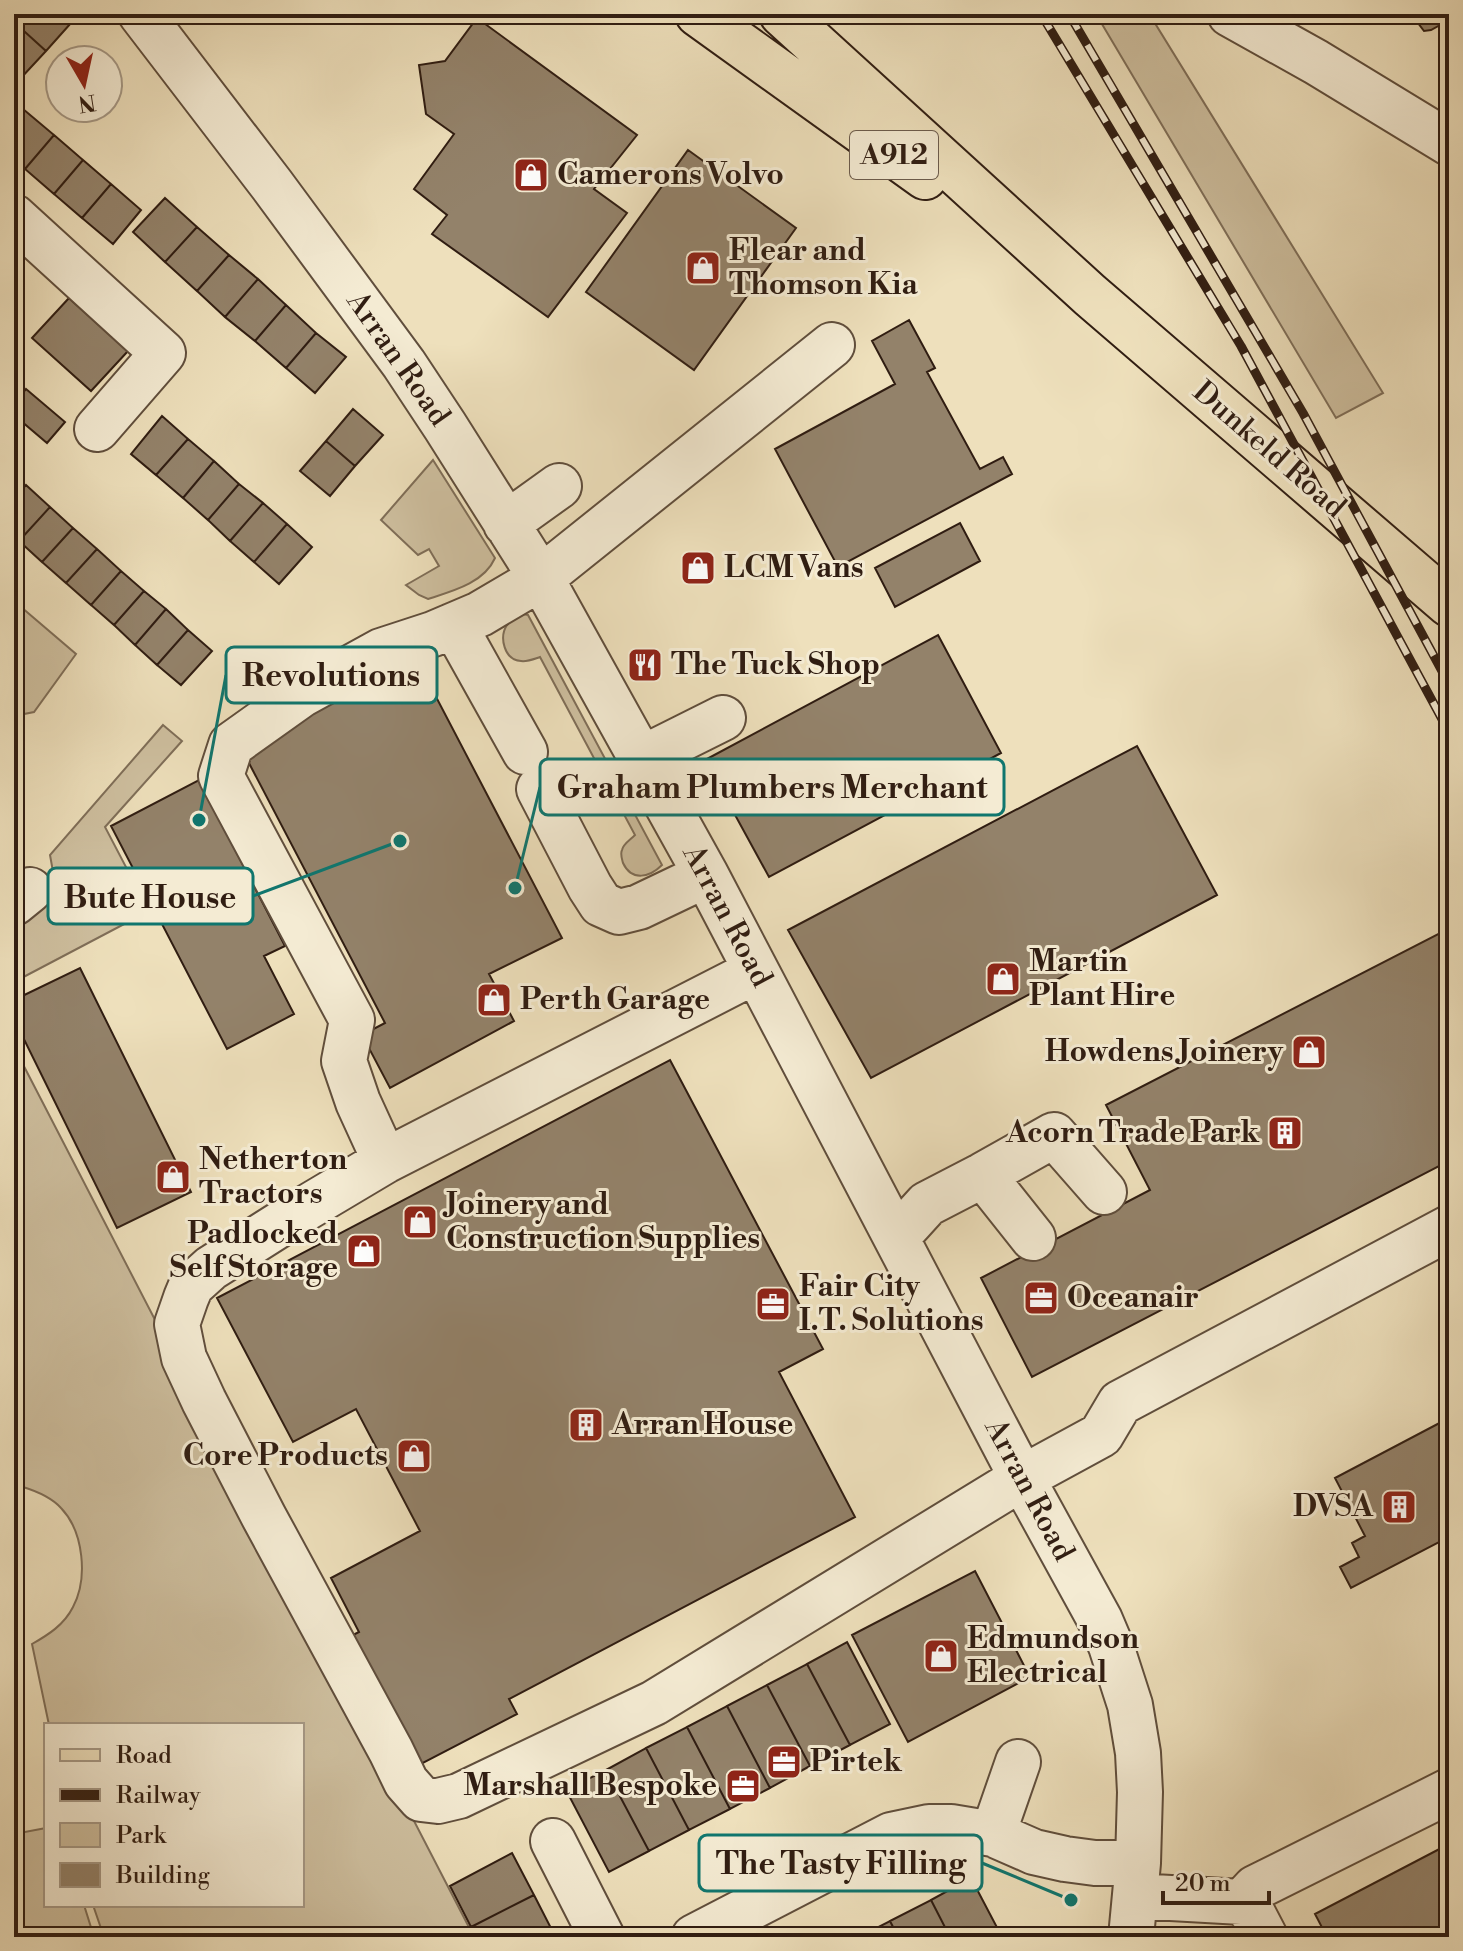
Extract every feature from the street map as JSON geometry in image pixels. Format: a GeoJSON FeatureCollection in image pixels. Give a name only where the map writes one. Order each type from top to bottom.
{"type":"FeatureCollection","features":[{"type":"Feature","properties":{"kind":"main road","name":"Dunkeld Road"},"geometry":{"type":"LineString","coordinates":[[698,14],[1090,295]]}},
{"type":"Feature","properties":{"kind":"main road","name":"Dunkeld Road"},"geometry":{"type":"LineString","coordinates":[[782,14],[1090,295],[1449,604]]}},
{"type":"Feature","properties":{"kind":"street","name":"Arran Road"},"geometry":{"type":"LineString","coordinates":[[141,14],[404,364],[541,578],[706,875],[1022,1478],[1100,1620],[1130,1705],[1138,1753],[1140,1792],[1134,1899]]}},
{"type":"Feature","properties":{"kind":"street"},"geometry":{"type":"LineString","coordinates":[[1230,14],[1449,143]]}},
{"type":"Feature","properties":{"kind":"street"},"geometry":{"type":"LineString","coordinates":[[14,217],[163,353],[97,429]]}},
{"type":"Feature","properties":{"kind":"street"},"geometry":{"type":"LineString","coordinates":[[385,1161],[358,1102],[344,1061],[352,1020],[221,776],[231,745],[301,695],[381,651],[480,614],[541,578],[832,345]]}},
{"type":"Feature","properties":{"kind":"street"},"geometry":{"type":"LineString","coordinates":[[506,524],[559,486]]}},
{"type":"Feature","properties":{"kind":"street"},"geometry":{"type":"LineString","coordinates":[[454,625],[601,904],[619,912],[639,907],[706,875]]}},
{"type":"Feature","properties":{"kind":"street"},"geometry":{"type":"LineString","coordinates":[[641,759],[723,718]]}},
{"type":"Feature","properties":{"kind":"street"},"geometry":{"type":"LineString","coordinates":[[756,971],[385,1161],[211,1268],[191,1286],[177,1324],[184,1358],[264,1517],[406,1782],[421,1799],[438,1801],[459,1796],[654,1703],[1022,1478],[1101,1435],[1120,1403],[1449,1228]]}},
{"type":"Feature","properties":{"kind":"street"},"geometry":{"type":"LineString","coordinates":[[897,1237],[927,1204],[1054,1135],[1104,1192]]}},
{"type":"Feature","properties":{"kind":"street"},"geometry":{"type":"LineString","coordinates":[[983,1175],[1033,1238]]}},
{"type":"Feature","properties":{"kind":"street"},"geometry":{"type":"LineString","coordinates":[[993,1834],[1018,1762]]}},
{"type":"Feature","properties":{"kind":"street"},"geometry":{"type":"LineString","coordinates":[[694,1937],[891,1835],[940,1826],[993,1834],[1034,1852],[1095,1863],[1134,1899],[1157,1896],[1254,1920],[1255,1888],[1449,1791]]}},
{"type":"Feature","properties":{"kind":"street"},"geometry":{"type":"LineString","coordinates":[[553,1841],[602,1937]]}},
{"type":"Feature","properties":{"kind":"green space"},"geometry":{"type":"Polygon","coordinates":[[[1096,14],[1163,14],[1153,20],[1383,393],[1336,418],[1096,14]]]}},
{"type":"Feature","properties":{"kind":"green space"},"geometry":{"type":"Polygon","coordinates":[[[433,460],[495,558],[476,580],[428,599],[406,585],[439,566],[429,549],[418,555],[381,520],[433,460]]]}},
{"type":"Feature","properties":{"kind":"green space"},"geometry":{"type":"Polygon","coordinates":[[[14,601],[76,654],[34,712],[14,716],[14,601]]]}},
{"type":"Feature","properties":{"kind":"green space"},"geometry":{"type":"Polygon","coordinates":[[[523,614],[528,615],[662,865],[647,875],[631,873],[623,863],[623,848],[635,835],[540,657],[521,661],[515,660],[507,652],[503,641],[505,630],[510,621],[523,614]]]}},
{"type":"Feature","properties":{"kind":"green space"},"geometry":{"type":"Polygon","coordinates":[[[163,725],[182,741],[105,827],[149,911],[14,982],[14,928],[57,894],[50,855],[163,725]]]}},
{"type":"Feature","properties":{"kind":"green space"},"geometry":{"type":"Polygon","coordinates":[[[14,1047],[474,1937],[104,1937],[94,1907],[304,1907],[304,1723],[49,1723],[32,1644],[60,1624],[73,1607],[81,1583],[81,1556],[75,1530],[61,1508],[44,1495],[23,1487],[14,1443],[14,1047]]]}},
{"type":"Feature","properties":{"kind":"green space"},"geometry":{"type":"Polygon","coordinates":[[[44,1828],[44,1907],[85,1907],[94,1937],[14,1937],[14,1834],[44,1828]]]}},
{"type":"Feature","properties":{"kind":"building"},"geometry":{"type":"Polygon","coordinates":[[[22,14],[61,14],[71,23],[52,44],[44,44],[44,49],[14,22],[22,14]]]}},
{"type":"Feature","properties":{"kind":"building"},"geometry":{"type":"Polygon","coordinates":[[[1422,14],[1449,14],[1449,20],[1424,31],[1418,23],[1422,14]]]}},
{"type":"Feature","properties":{"kind":"building"},"geometry":{"type":"Polygon","coordinates":[[[477,18],[637,135],[594,189],[627,213],[548,317],[432,234],[447,215],[414,189],[454,134],[426,114],[419,65],[445,61],[477,18]]]}},
{"type":"Feature","properties":{"kind":"building"},"geometry":{"type":"Polygon","coordinates":[[[14,22],[44,49],[44,53],[20,79],[14,73],[14,22]]]}},
{"type":"Feature","properties":{"kind":"building"},"geometry":{"type":"Polygon","coordinates":[[[23,109],[54,135],[25,169],[14,161],[14,120],[23,109]]]}},
{"type":"Feature","properties":{"kind":"building"},"geometry":{"type":"Polygon","coordinates":[[[54,135],[83,160],[54,194],[25,169],[54,135]]]}},
{"type":"Feature","properties":{"kind":"building"},"geometry":{"type":"Polygon","coordinates":[[[688,150],[796,228],[694,370],[586,292],[688,150]]]}},
{"type":"Feature","properties":{"kind":"building"},"geometry":{"type":"Polygon","coordinates":[[[83,160],[111,184],[82,218],[54,194],[83,160]]]}},
{"type":"Feature","properties":{"kind":"building"},"geometry":{"type":"Polygon","coordinates":[[[111,184],[141,210],[113,244],[82,218],[111,184]]]}},
{"type":"Feature","properties":{"kind":"building"},"geometry":{"type":"Polygon","coordinates":[[[165,198],[197,227],[165,262],[133,232],[165,198]]]}},
{"type":"Feature","properties":{"kind":"building"},"geometry":{"type":"Polygon","coordinates":[[[197,227],[229,255],[197,291],[165,262],[197,227]]]}},
{"type":"Feature","properties":{"kind":"building"},"geometry":{"type":"Polygon","coordinates":[[[229,255],[258,279],[225,317],[197,291],[229,255]]]}},
{"type":"Feature","properties":{"kind":"building"},"geometry":{"type":"Polygon","coordinates":[[[258,279],[286,305],[255,341],[225,317],[258,279]]]}},
{"type":"Feature","properties":{"kind":"building"},"geometry":{"type":"Polygon","coordinates":[[[69,298],[128,351],[91,391],[32,338],[69,298]]]}},
{"type":"Feature","properties":{"kind":"building"},"geometry":{"type":"Polygon","coordinates":[[[286,305],[316,333],[286,368],[255,341],[286,305]]]}},
{"type":"Feature","properties":{"kind":"building"},"geometry":{"type":"Polygon","coordinates":[[[909,320],[935,368],[927,372],[980,469],[1003,457],[1012,474],[838,567],[775,449],[895,384],[872,341],[909,320]]]}},
{"type":"Feature","properties":{"kind":"building"},"geometry":{"type":"Polygon","coordinates":[[[316,333],[346,357],[315,393],[286,368],[316,333]]]}},
{"type":"Feature","properties":{"kind":"building"},"geometry":{"type":"Polygon","coordinates":[[[26,389],[65,422],[47,443],[14,415],[14,403],[26,389]]]}},
{"type":"Feature","properties":{"kind":"building"},"geometry":{"type":"Polygon","coordinates":[[[353,409],[383,435],[355,466],[326,441],[353,409]]]}},
{"type":"Feature","properties":{"kind":"building"},"geometry":{"type":"Polygon","coordinates":[[[162,416],[188,439],[156,475],[131,454],[162,416]]]}},
{"type":"Feature","properties":{"kind":"building"},"geometry":{"type":"Polygon","coordinates":[[[188,439],[214,461],[183,498],[156,475],[188,439]]]}},
{"type":"Feature","properties":{"kind":"building"},"geometry":{"type":"Polygon","coordinates":[[[326,441],[355,466],[330,496],[300,471],[326,441]]]}},
{"type":"Feature","properties":{"kind":"building"},"geometry":{"type":"Polygon","coordinates":[[[214,461],[239,484],[208,520],[183,498],[214,461]]]}},
{"type":"Feature","properties":{"kind":"building"},"geometry":{"type":"Polygon","coordinates":[[[239,484],[263,503],[230,541],[208,520],[239,484]]]}},
{"type":"Feature","properties":{"kind":"building"},"geometry":{"type":"Polygon","coordinates":[[[26,485],[50,507],[19,541],[14,537],[14,498],[26,485]]]}},
{"type":"Feature","properties":{"kind":"building"},"geometry":{"type":"Polygon","coordinates":[[[263,503],[287,524],[254,562],[230,541],[263,503]]]}},
{"type":"Feature","properties":{"kind":"building"},"geometry":{"type":"Polygon","coordinates":[[[50,507],[73,528],[42,562],[19,541],[50,507]]]}},
{"type":"Feature","properties":{"kind":"building"},"geometry":{"type":"Polygon","coordinates":[[[960,523],[980,561],[895,607],[875,568],[960,523]]]}},
{"type":"Feature","properties":{"kind":"building"},"geometry":{"type":"Polygon","coordinates":[[[287,524],[312,547],[279,584],[254,562],[287,524]]]}},
{"type":"Feature","properties":{"kind":"building"},"geometry":{"type":"Polygon","coordinates":[[[73,528],[97,549],[66,583],[42,562],[73,528]]]}},
{"type":"Feature","properties":{"kind":"building"},"geometry":{"type":"Polygon","coordinates":[[[97,549],[121,571],[91,605],[66,583],[97,549]]]}},
{"type":"Feature","properties":{"kind":"building"},"geometry":{"type":"Polygon","coordinates":[[[121,571],[144,591],[114,625],[91,605],[121,571]]]}},
{"type":"Feature","properties":{"kind":"building"},"geometry":{"type":"Polygon","coordinates":[[[144,591],[166,609],[135,645],[114,625],[144,591]]]}},
{"type":"Feature","properties":{"kind":"building"},"geometry":{"type":"Polygon","coordinates":[[[166,609],[188,630],[157,665],[135,645],[166,609]]]}},
{"type":"Feature","properties":{"kind":"building"},"geometry":{"type":"Polygon","coordinates":[[[188,630],[212,651],[181,685],[157,665],[188,630]]]}},
{"type":"Feature","properties":{"kind":"building"},"geometry":{"type":"Polygon","coordinates":[[[938,635],[1001,753],[769,877],[705,760],[938,635]]]}},
{"type":"Feature","properties":{"kind":"building"},"geometry":{"type":"Polygon","coordinates":[[[411,649],[562,938],[489,974],[514,1021],[390,1088],[362,1035],[385,1023],[239,744],[411,649]]]}},
{"type":"Feature","properties":{"kind":"building","name":"The Tuck Shop"},"geometry":{"type":"Polygon","coordinates":[[[647,654],[656,669],[643,676],[635,660],[647,654]]]}},
{"type":"Feature","properties":{"kind":"building"},"geometry":{"type":"Polygon","coordinates":[[[1137,746],[1217,895],[871,1078],[788,930],[1137,746]]]}},
{"type":"Feature","properties":{"kind":"building"},"geometry":{"type":"Polygon","coordinates":[[[199,780],[285,946],[264,956],[294,1014],[227,1049],[111,826],[199,780]]]}},
{"type":"Feature","properties":{"kind":"building","name":"Acorn Trade Park"},"geometry":{"type":"Polygon","coordinates":[[[1446,930],[1449,935],[1449,1161],[1032,1377],[981,1278],[1150,1190],[1106,1105],[1446,930]]]}},
{"type":"Feature","properties":{"kind":"building"},"geometry":{"type":"Polygon","coordinates":[[[80,968],[191,1192],[117,1228],[14,1019],[14,1000],[80,968]]]}},
{"type":"Feature","properties":{"kind":"building","name":"Arran House"},"geometry":{"type":"Polygon","coordinates":[[[670,1060],[823,1349],[779,1372],[855,1517],[509,1699],[517,1714],[419,1765],[351,1636],[359,1632],[331,1578],[420,1531],[356,1409],[293,1442],[217,1298],[670,1060]]]}},
{"type":"Feature","properties":{"kind":"building","name":"DVSA"},"geometry":{"type":"Polygon","coordinates":[[[1449,1418],[1449,1537],[1351,1588],[1340,1567],[1359,1557],[1352,1543],[1365,1536],[1335,1478],[1449,1418]]]}},
{"type":"Feature","properties":{"kind":"building","name":"Edmundson Electrical"},"geometry":{"type":"Polygon","coordinates":[[[975,1571],[1030,1677],[908,1742],[852,1635],[975,1571]]]}},
{"type":"Feature","properties":{"kind":"building"},"geometry":{"type":"Polygon","coordinates":[[[847,1642],[890,1724],[850,1745],[807,1664],[847,1642]]]}},
{"type":"Feature","properties":{"kind":"building"},"geometry":{"type":"Polygon","coordinates":[[[807,1664],[850,1745],[810,1766],[767,1685],[807,1664]]]}},
{"type":"Feature","properties":{"kind":"building"},"geometry":{"type":"Polygon","coordinates":[[[767,1685],[810,1766],[770,1788],[727,1706],[767,1685]]]}},
{"type":"Feature","properties":{"kind":"building"},"geometry":{"type":"Polygon","coordinates":[[[727,1706],[770,1788],[730,1809],[687,1727],[727,1706]]]}},
{"type":"Feature","properties":{"kind":"building"},"geometry":{"type":"Polygon","coordinates":[[[687,1727],[730,1809],[689,1830],[646,1748],[687,1727]]]}},
{"type":"Feature","properties":{"kind":"building"},"geometry":{"type":"Polygon","coordinates":[[[646,1748],[689,1830],[649,1851],[606,1770],[646,1748]]]}},
{"type":"Feature","properties":{"kind":"building"},"geometry":{"type":"Polygon","coordinates":[[[606,1770],[649,1851],[609,1872],[566,1790],[606,1770]]]}},
{"type":"Feature","properties":{"kind":"building"},"geometry":{"type":"Polygon","coordinates":[[[1449,1844],[1449,1937],[1327,1937],[1315,1914],[1449,1844]]]}},
{"type":"Feature","properties":{"kind":"building"},"geometry":{"type":"Polygon","coordinates":[[[512,1853],[534,1895],[471,1927],[450,1886],[512,1853]]]}},
{"type":"Feature","properties":{"kind":"building"},"geometry":{"type":"Polygon","coordinates":[[[971,1878],[1002,1937],[950,1937],[931,1900],[971,1878]]]}},
{"type":"Feature","properties":{"kind":"building"},"geometry":{"type":"Polygon","coordinates":[[[534,1895],[555,1936],[476,1937],[471,1927],[534,1895]]]}},
{"type":"Feature","properties":{"kind":"building"},"geometry":{"type":"Polygon","coordinates":[[[931,1900],[950,1937],[898,1937],[890,1921],[931,1900]]]}},
{"type":"Feature","properties":{"kind":"building"},"geometry":{"type":"Polygon","coordinates":[[[890,1921],[898,1937],[859,1937],[890,1921]]]}},
{"type":"Feature","properties":{"kind":"railway"},"geometry":{"type":"LineString","coordinates":[[1041,14],[1241,346],[1449,732]]}},
{"type":"Feature","properties":{"kind":"railway"},"geometry":{"type":"LineString","coordinates":[[1069,14],[1303,413],[1449,684]]}},
{"type":"Feature","properties":{"kind":"place","name":"Camerons Volvo"},"geometry":{"type":"Point","coordinates":[531,175]}},
{"type":"Feature","properties":{"kind":"place","name":"Flear and Thomson Kia"},"geometry":{"type":"Point","coordinates":[703,268]}},
{"type":"Feature","properties":{"kind":"place","name":"LCM Vans"},"geometry":{"type":"Point","coordinates":[698,568]}},
{"type":"Feature","properties":{"kind":"place","name":"The Tuck Shop"},"geometry":{"type":"Point","coordinates":[645,665]}},
{"type":"Feature","properties":{"kind":"place","name":"Revolutions"},"geometry":{"type":"Point","coordinates":[199,820]}},
{"type":"Feature","properties":{"kind":"place","name":"Bute House"},"geometry":{"type":"Point","coordinates":[400,841]}},
{"type":"Feature","properties":{"kind":"place","name":"Graham Plumbers Merchant"},"geometry":{"type":"Point","coordinates":[515,888]}},
{"type":"Feature","properties":{"kind":"place","name":"Martin Plant Hire"},"geometry":{"type":"Point","coordinates":[1003,979]}},
{"type":"Feature","properties":{"kind":"place","name":"Perth Garage"},"geometry":{"type":"Point","coordinates":[494,1000]}},
{"type":"Feature","properties":{"kind":"place","name":"Howdens Joinery"},"geometry":{"type":"Point","coordinates":[1309,1052]}},
{"type":"Feature","properties":{"kind":"place","name":"Acorn Trade Park"},"geometry":{"type":"Point","coordinates":[1285,1133]}},
{"type":"Feature","properties":{"kind":"place","name":"Netherton Tractors"},"geometry":{"type":"Point","coordinates":[173,1177]}},
{"type":"Feature","properties":{"kind":"place","name":"Joinery and Construction Supplies"},"geometry":{"type":"Point","coordinates":[420,1222]}},
{"type":"Feature","properties":{"kind":"place","name":"Padlocked Self Storage"},"geometry":{"type":"Point","coordinates":[364,1251]}},
{"type":"Feature","properties":{"kind":"place","name":"Oceanair"},"geometry":{"type":"Point","coordinates":[1041,1298]}},
{"type":"Feature","properties":{"kind":"place","name":"Fair City I.T. Solutions"},"geometry":{"type":"Point","coordinates":[773,1304]}},
{"type":"Feature","properties":{"kind":"place","name":"Arran House"},"geometry":{"type":"Point","coordinates":[586,1425]}},
{"type":"Feature","properties":{"kind":"place","name":"Core Products"},"geometry":{"type":"Point","coordinates":[414,1456]}},
{"type":"Feature","properties":{"kind":"place","name":"DVSA"},"geometry":{"type":"Point","coordinates":[1399,1507]}},
{"type":"Feature","properties":{"kind":"place","name":"Edmundson Electrical"},"geometry":{"type":"Point","coordinates":[941,1656]}},
{"type":"Feature","properties":{"kind":"place","name":"Pirtek"},"geometry":{"type":"Point","coordinates":[784,1762]}},
{"type":"Feature","properties":{"kind":"place","name":"Marshall Bespoke"},"geometry":{"type":"Point","coordinates":[743,1786]}},
{"type":"Feature","properties":{"kind":"place","name":"The Tasty Filling"},"geometry":{"type":"Point","coordinates":[1071,1900]}}]}
